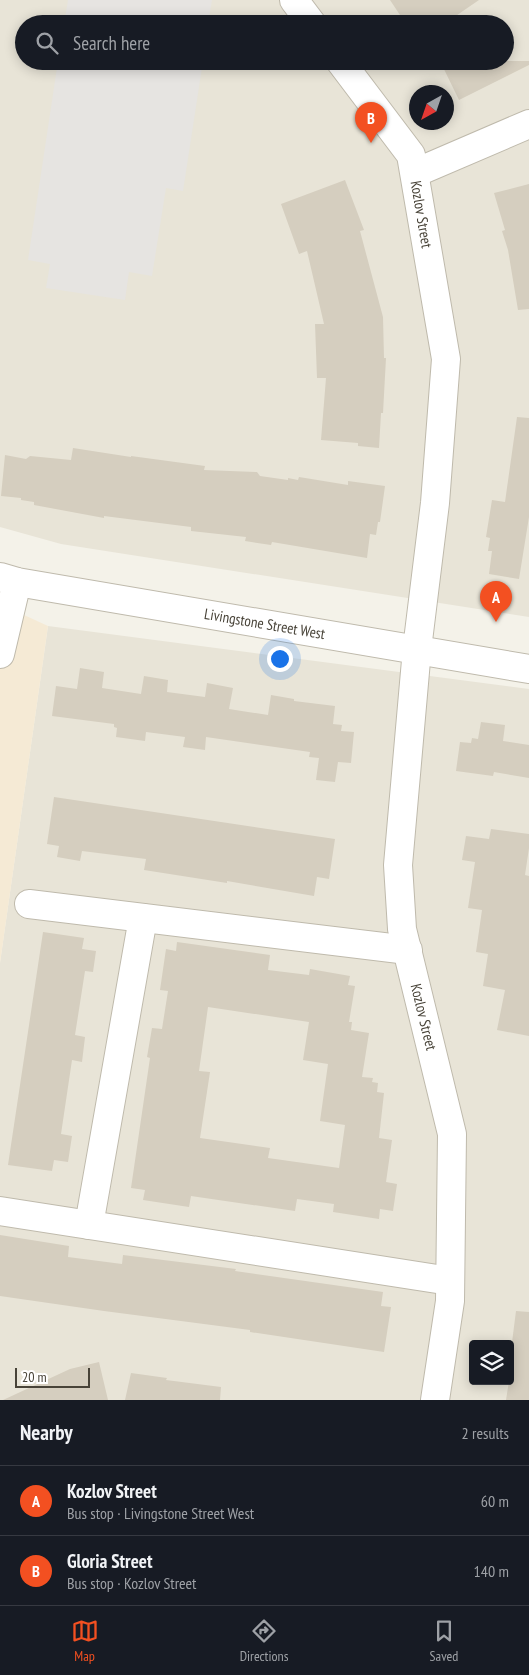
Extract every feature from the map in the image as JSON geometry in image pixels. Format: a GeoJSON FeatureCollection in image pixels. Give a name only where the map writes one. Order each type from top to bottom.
{"type":"FeatureCollection","features":[{"type":"Feature","properties":{"kind":"street"},"geometry":{"type":"LineString","coordinates":[[294,0],[305,15]]}},
{"type":"Feature","properties":{"kind":"street","name":"Kozlov Street"},"geometry":{"type":"LineString","coordinates":[[347,70],[411,155],[446,359],[436,503],[416,649],[398,865],[402,929],[452,1134],[450,1301],[435,1400]]}},
{"type":"Feature","properties":{"kind":"street"},"geometry":{"type":"LineString","coordinates":[[414,173],[529,124]]}},
{"type":"Feature","properties":{"kind":"street"},"geometry":{"type":"LineString","coordinates":[[0,654],[8,579]]}},
{"type":"Feature","properties":{"kind":"street","name":"Livingstone Street West"},"geometry":{"type":"LineString","coordinates":[[8,579],[280,628],[529,668]]}},
{"type":"Feature","properties":{"kind":"street"},"geometry":{"type":"LineString","coordinates":[[29,904],[408,950]]}},
{"type":"Feature","properties":{"kind":"street"},"geometry":{"type":"LineString","coordinates":[[89,1224],[143,918]]}},
{"type":"Feature","properties":{"kind":"street"},"geometry":{"type":"LineString","coordinates":[[0,1211],[450,1281]]}},
{"type":"Feature","properties":{"kind":"shaded area"},"geometry":{"type":"Polygon","coordinates":[[[0,0],[529,0],[529,617],[61,544],[0,527],[0,0]]]}},
{"type":"Feature","properties":{"kind":"shaded area"},"geometry":{"type":"Polygon","coordinates":[[[68,0],[212,0],[210,15],[66,15],[68,0]]]}},
{"type":"Feature","properties":{"kind":"shaded area"},"geometry":{"type":"Polygon","coordinates":[[[57,70],[202,70],[183,191],[166,188],[152,276],[129,272],[125,300],[46,288],[50,264],[28,260],[57,70]]]}},
{"type":"Feature","properties":{"kind":"shaded area"},"geometry":{"type":"Polygon","coordinates":[[[0,604],[48,626],[0,963],[0,604]]]}},
{"type":"Feature","properties":{"kind":"shaded area"},"geometry":{"type":"Polygon","coordinates":[[[48,626],[529,689],[529,1400],[0,1400],[0,963],[48,626]]]}},
{"type":"Feature","properties":{"kind":"building"},"geometry":{"type":"Polygon","coordinates":[[[390,0],[479,0],[457,15],[400,15],[390,0]]]}},
{"type":"Feature","properties":{"kind":"building"},"geometry":{"type":"Polygon","coordinates":[[[514,61],[529,61],[529,65],[459,100],[454,85],[452,85],[444,70],[514,70],[514,61]]]}},
{"type":"Feature","properties":{"kind":"building"},"geometry":{"type":"Polygon","coordinates":[[[345,180],[364,230],[360,231],[383,317],[384,358],[386,358],[379,448],[358,446],[358,443],[321,440],[326,378],[317,378],[315,324],[324,324],[307,251],[299,254],[281,204],[345,180]]]}},
{"type":"Feature","properties":{"kind":"building"},"geometry":{"type":"Polygon","coordinates":[[[529,184],[529,309],[518,310],[508,250],[502,231],[505,230],[494,193],[529,184]]]}},
{"type":"Feature","properties":{"kind":"building"},"geometry":{"type":"Polygon","coordinates":[[[517,417],[529,418],[529,517],[519,579],[489,574],[492,551],[488,551],[490,538],[486,537],[492,500],[505,502],[517,417]]]}},
{"type":"Feature","properties":{"kind":"building"},"geometry":{"type":"Polygon","coordinates":[[[73,448],[205,466],[204,470],[257,472],[260,476],[288,480],[288,478],[298,480],[299,477],[348,485],[348,481],[385,486],[380,522],[378,522],[376,535],[370,534],[367,558],[272,542],[271,545],[245,541],[246,537],[191,531],[191,527],[104,516],[104,518],[34,505],[34,502],[21,500],[21,498],[1,496],[5,455],[26,459],[30,456],[71,460],[73,448]]]}},
{"type":"Feature","properties":{"kind":"building"},"geometry":{"type":"Polygon","coordinates":[[[80,668],[104,672],[102,688],[141,694],[144,676],[168,680],[167,692],[205,697],[207,683],[233,688],[229,709],[268,715],[271,695],[294,699],[294,701],[335,706],[333,724],[342,725],[341,731],[354,732],[351,763],[338,762],[335,782],[316,780],[319,758],[309,757],[310,752],[206,737],[205,750],[183,747],[185,737],[146,732],[145,741],[116,737],[117,728],[114,727],[114,724],[52,716],[56,686],[77,689],[80,668]]]}},
{"type":"Feature","properties":{"kind":"building"},"geometry":{"type":"Polygon","coordinates":[[[481,722],[505,725],[503,741],[529,745],[529,778],[494,772],[493,776],[456,771],[460,742],[471,743],[472,738],[478,739],[481,722]]]}},
{"type":"Feature","properties":{"kind":"building"},"geometry":{"type":"Polygon","coordinates":[[[54,797],[335,839],[329,879],[317,877],[314,896],[227,881],[227,883],[144,870],[146,859],[82,851],[80,861],[57,857],[59,846],[47,844],[54,797]]]}},
{"type":"Feature","properties":{"kind":"building"},"geometry":{"type":"Polygon","coordinates":[[[491,829],[529,834],[525,875],[529,876],[529,1036],[497,1030],[505,990],[483,986],[488,954],[476,952],[482,910],[468,908],[475,862],[462,860],[466,836],[489,839],[491,829]]]}},
{"type":"Feature","properties":{"kind":"building"},"geometry":{"type":"Polygon","coordinates":[[[43,932],[84,938],[82,949],[96,951],[93,972],[85,971],[75,1035],[85,1037],[82,1062],[72,1060],[61,1134],[72,1136],[68,1162],[54,1160],[52,1171],[8,1165],[43,932]]]}},
{"type":"Feature","properties":{"kind":"building"},"geometry":{"type":"Polygon","coordinates":[[[177,942],[270,955],[268,970],[309,975],[310,969],[350,976],[348,985],[355,986],[349,1022],[352,1022],[351,1030],[369,1033],[362,1077],[373,1078],[372,1082],[378,1083],[377,1092],[384,1093],[379,1138],[392,1140],[386,1182],[397,1184],[393,1211],[380,1209],[379,1219],[333,1212],[334,1204],[297,1199],[295,1211],[191,1196],[189,1207],[143,1200],[145,1190],[131,1188],[150,1058],[147,1057],[152,1028],[162,1029],[168,991],[160,990],[166,949],[176,951],[177,942]],[[208,1007],[199,1071],[210,1072],[200,1138],[270,1148],[268,1158],[339,1168],[345,1125],[320,1121],[328,1064],[303,1060],[309,1022],[208,1007]]]}},
{"type":"Feature","properties":{"kind":"building"},"geometry":{"type":"Polygon","coordinates":[[[0,1235],[69,1246],[68,1257],[122,1264],[123,1255],[236,1269],[235,1271],[383,1292],[381,1306],[391,1307],[384,1352],[250,1332],[250,1330],[0,1296],[0,1235]]]}},
{"type":"Feature","properties":{"kind":"building"},"geometry":{"type":"Polygon","coordinates":[[[516,1311],[529,1312],[529,1400],[506,1400],[508,1385],[514,1385],[514,1340],[512,1340],[516,1311]]]}},
{"type":"Feature","properties":{"kind":"building"},"geometry":{"type":"Polygon","coordinates":[[[99,1362],[108,1400],[3,1400],[70,1369],[99,1362]]]}},
{"type":"Feature","properties":{"kind":"building"},"geometry":{"type":"Polygon","coordinates":[[[131,1373],[167,1378],[166,1380],[221,1387],[220,1400],[125,1400],[131,1373]]]}},
{"type":"Feature","properties":{"kind":"place","name":"Gloria Street"},"geometry":{"type":"Point","coordinates":[371,143]}},
{"type":"Feature","properties":{"kind":"place","name":"Kozlov Street"},"geometry":{"type":"Point","coordinates":[496,622]}}]}
